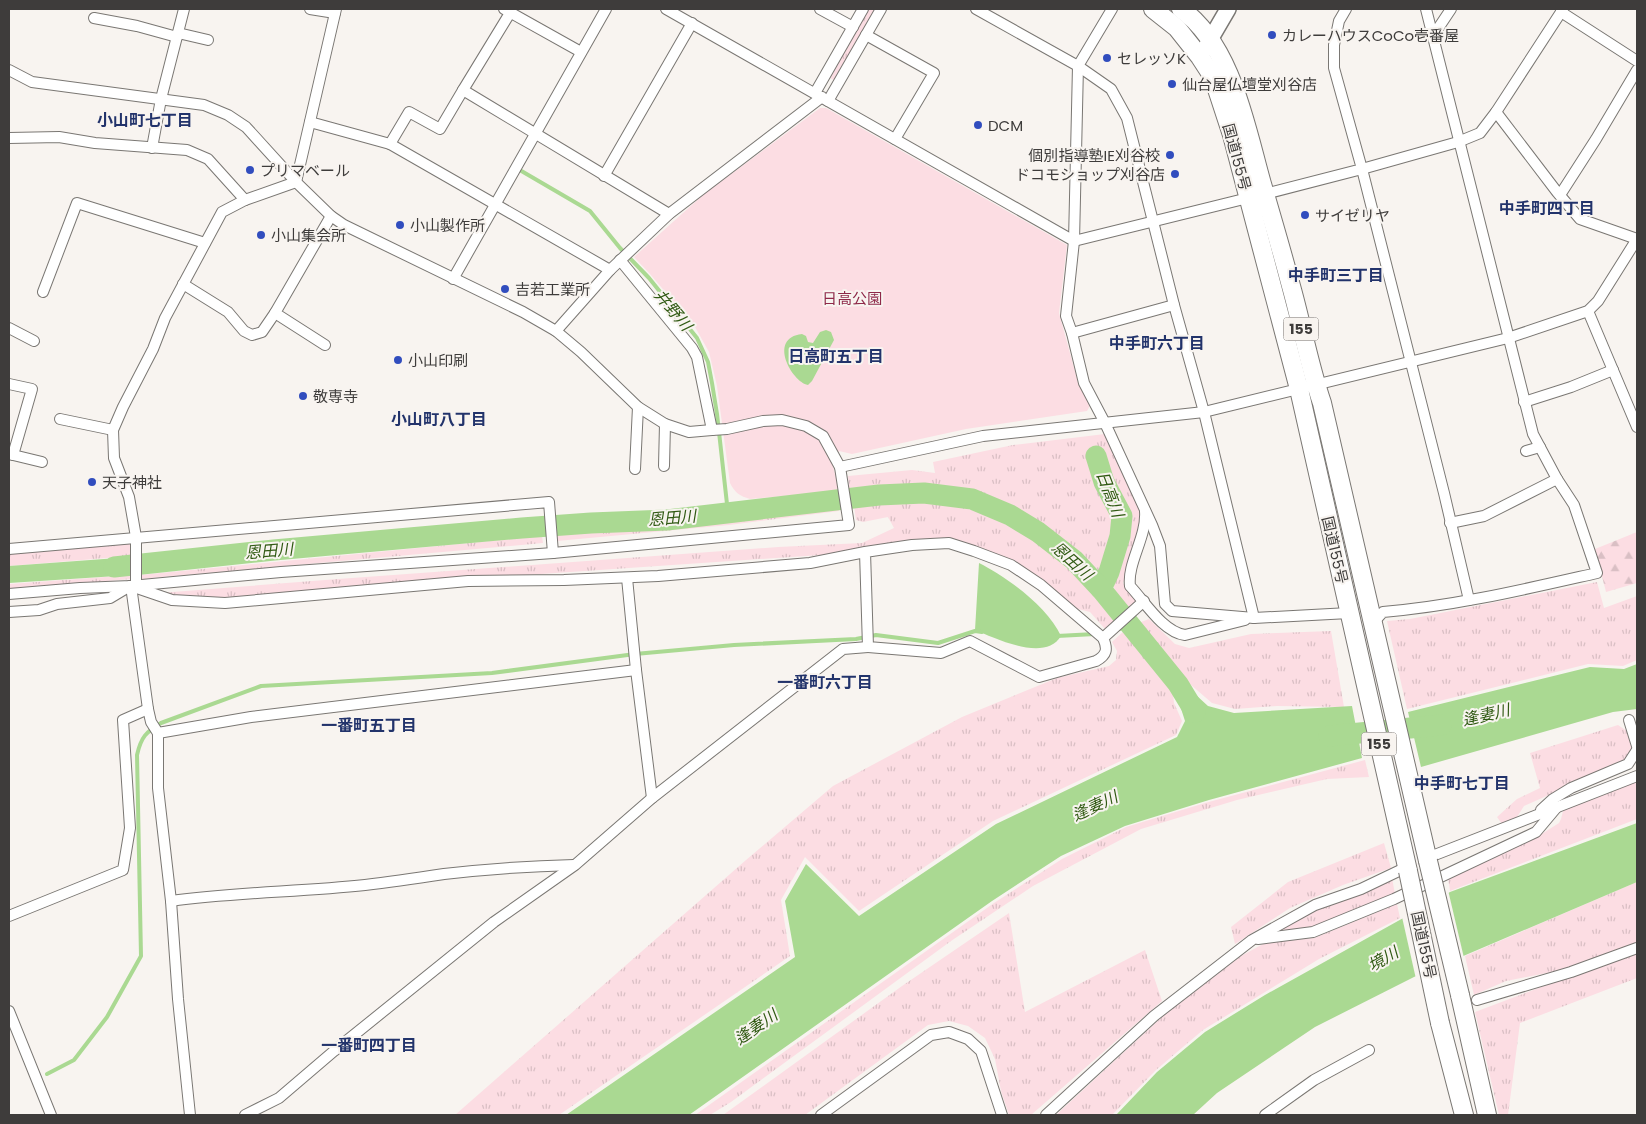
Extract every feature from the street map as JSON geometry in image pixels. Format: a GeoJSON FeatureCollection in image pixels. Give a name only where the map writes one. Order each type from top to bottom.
{"type":"FeatureCollection","features":[{"type":"Feature","properties":{"kind":"highway","name":"国道155号"},"geometry":{"type":"LineString","coordinates":[[1153,9],[1177,28],[1213,77],[1232,135],[1291,287],[1342,487],[1487,1115]]}},
{"type":"Feature","properties":{"kind":"highway","name":"国道155号"},"geometry":{"type":"LineString","coordinates":[[1181,9],[1187,13],[1211,41],[1233,83],[1298,389],[1407,867],[1440,1023],[1464,1115]]}},
{"type":"Feature","properties":{"kind":"main road"},"geometry":{"type":"LineString","coordinates":[[1200,57],[1228,9]]}},
{"type":"Feature","properties":{"kind":"street"},"geometry":{"type":"LineString","coordinates":[[152,148],[161,98],[184,9]]}},
{"type":"Feature","properties":{"kind":"street"},"geometry":{"type":"LineString","coordinates":[[296,182],[335,11],[310,9]]}},
{"type":"Feature","properties":{"kind":"street"},"geometry":{"type":"LineString","coordinates":[[453,278],[606,9]]}},
{"type":"Feature","properties":{"kind":"street"},"geometry":{"type":"LineString","coordinates":[[666,9],[1074,241],[1362,169],[1458,142],[1480,133],[1496,112],[1562,10],[1637,61]]}},
{"type":"Feature","properties":{"kind":"street"},"geometry":{"type":"LineString","coordinates":[[820,9],[853,27]]}},
{"type":"Feature","properties":{"kind":"street"},"geometry":{"type":"LineString","coordinates":[[822,97],[853,27],[864,9]]}},
{"type":"Feature","properties":{"kind":"street"},"geometry":{"type":"LineString","coordinates":[[556,331],[610,270],[669,214],[822,97],[866,35],[881,9]]}},
{"type":"Feature","properties":{"kind":"street"},"geometry":{"type":"LineString","coordinates":[[976,9],[1078,66],[1111,89],[1128,118],[1174,305],[1204,412],[1254,618]]}},
{"type":"Feature","properties":{"kind":"street"},"geometry":{"type":"LineString","coordinates":[[1112,9],[1078,66],[1074,241],[1066,316],[1084,383],[1105,423],[1160,546],[1165,604],[1172,611],[1254,618],[1350,619]]}},
{"type":"Feature","properties":{"kind":"street"},"geometry":{"type":"LineString","coordinates":[[1346,9],[1339,21],[1334,45],[1334,68],[1362,169],[1469,600]]}},
{"type":"Feature","properties":{"kind":"street"},"geometry":{"type":"LineString","coordinates":[[1373,623],[1384,612],[1469,600],[1597,573],[1574,505],[1557,479],[1533,434],[1426,9]]}},
{"type":"Feature","properties":{"kind":"street"},"geometry":{"type":"LineString","coordinates":[[1433,36],[1451,9]]}},
{"type":"Feature","properties":{"kind":"street"},"geometry":{"type":"LineString","coordinates":[[390,144],[409,112],[440,129],[507,11],[581,52]]}},
{"type":"Feature","properties":{"kind":"street"},"geometry":{"type":"LineString","coordinates":[[94,18],[208,40]]}},
{"type":"Feature","properties":{"kind":"street"},"geometry":{"type":"LineString","coordinates":[[604,176],[692,23]]}},
{"type":"Feature","properties":{"kind":"street"},"geometry":{"type":"LineString","coordinates":[[866,35],[934,73],[895,139]]}},
{"type":"Feature","properties":{"kind":"street"},"geometry":{"type":"LineString","coordinates":[[9,70],[32,82],[161,98],[204,106],[228,116],[246,127],[330,216],[344,225],[523,312],[556,331],[581,352],[638,407],[665,424],[689,432],[782,420],[806,426],[823,436],[840,472],[849,525],[553,554],[280,572],[9,594]]}},
{"type":"Feature","properties":{"kind":"street"},"geometry":{"type":"LineString","coordinates":[[1560,195],[1637,70]]}},
{"type":"Feature","properties":{"kind":"street"},"geometry":{"type":"LineString","coordinates":[[462,90],[669,214]]}},
{"type":"Feature","properties":{"kind":"street"},"geometry":{"type":"LineString","coordinates":[[840,472],[983,436],[1204,412],[1508,338],[1588,311],[1598,301],[1637,239],[1580,219],[1496,112]]}},
{"type":"Feature","properties":{"kind":"street"},"geometry":{"type":"LineString","coordinates":[[310,122],[390,144],[610,270]]}},
{"type":"Feature","properties":{"kind":"street"},"geometry":{"type":"LineString","coordinates":[[9,138],[59,137],[94,143],[187,150],[208,159],[244,200]]}},
{"type":"Feature","properties":{"kind":"street"},"geometry":{"type":"LineString","coordinates":[[190,1115],[178,999],[171,901],[158,788],[158,733],[151,722],[148,709],[134,585],[136,537],[128,497],[114,458],[113,430],[153,349],[165,318],[222,212],[244,200],[296,182]]}},
{"type":"Feature","properties":{"kind":"street"},"geometry":{"type":"LineString","coordinates":[[43,292],[77,204],[205,243]]}},
{"type":"Feature","properties":{"kind":"street"},"geometry":{"type":"LineString","coordinates":[[183,284],[228,312],[244,331],[252,335],[262,332],[275,313],[330,216]]}},
{"type":"Feature","properties":{"kind":"street"},"geometry":{"type":"LineString","coordinates":[[624,256],[697,357],[717,429]]}},
{"type":"Feature","properties":{"kind":"street"},"geometry":{"type":"LineString","coordinates":[[1072,333],[1174,305]]}},
{"type":"Feature","properties":{"kind":"street"},"geometry":{"type":"LineString","coordinates":[[1588,311],[1637,427]]}},
{"type":"Feature","properties":{"kind":"street"},"geometry":{"type":"LineString","coordinates":[[275,313],[326,345]]}},
{"type":"Feature","properties":{"kind":"street"},"geometry":{"type":"LineString","coordinates":[[9,328],[34,341]]}},
{"type":"Feature","properties":{"kind":"street"},"geometry":{"type":"LineString","coordinates":[[1524,402],[1571,387],[1613,370]]}},
{"type":"Feature","properties":{"kind":"street"},"geometry":{"type":"LineString","coordinates":[[9,384],[32,389],[11,455],[42,462]]}},
{"type":"Feature","properties":{"kind":"street"},"geometry":{"type":"LineString","coordinates":[[635,469],[638,407]]}},
{"type":"Feature","properties":{"kind":"street"},"geometry":{"type":"LineString","coordinates":[[60,419],[113,430]]}},
{"type":"Feature","properties":{"kind":"street"},"geometry":{"type":"LineString","coordinates":[[664,466],[665,424]]}},
{"type":"Feature","properties":{"kind":"street"},"geometry":{"type":"LineString","coordinates":[[1526,451],[1540,447]]}},
{"type":"Feature","properties":{"kind":"street"},"geometry":{"type":"LineString","coordinates":[[1450,523],[1484,516],[1557,479]]}},
{"type":"Feature","properties":{"kind":"street"},"geometry":{"type":"LineString","coordinates":[[9,549],[136,537],[337,522],[549,502],[553,554]]}},
{"type":"Feature","properties":{"kind":"street"},"geometry":{"type":"LineString","coordinates":[[1145,510],[1146,518],[1142,540],[1129,578],[1130,586],[1167,628],[1178,634],[1185,635],[1254,618]]}},
{"type":"Feature","properties":{"kind":"street"},"geometry":{"type":"LineString","coordinates":[[9,612],[39,610],[57,604],[110,598],[134,585],[172,600],[225,603],[468,581],[627,578],[810,563],[912,545],[949,543],[1011,566],[1041,585],[1103,638],[1106,646],[1106,653],[1103,657],[1096,661],[1039,677],[970,641],[940,653],[868,646],[843,649],[652,798],[575,865],[494,922],[279,1098],[245,1115]]}},
{"type":"Feature","properties":{"kind":"street"},"geometry":{"type":"LineString","coordinates":[[865,552],[868,646]]}},
{"type":"Feature","properties":{"kind":"street"},"geometry":{"type":"LineString","coordinates":[[627,578],[635,666],[652,798]]}},
{"type":"Feature","properties":{"kind":"street"},"geometry":{"type":"LineString","coordinates":[[1103,638],[1144,601]]}},
{"type":"Feature","properties":{"kind":"street"},"geometry":{"type":"LineString","coordinates":[[158,733],[251,717],[635,666]]}},
{"type":"Feature","properties":{"kind":"street"},"geometry":{"type":"LineString","coordinates":[[9,916],[124,870],[130,828],[123,720],[148,709]]}},
{"type":"Feature","properties":{"kind":"street"},"geometry":{"type":"LineString","coordinates":[[1629,720],[1637,746]]}},
{"type":"Feature","properties":{"kind":"street"},"geometry":{"type":"LineString","coordinates":[[1537,814],[1553,799],[1571,788],[1628,764],[1637,750]]}},
{"type":"Feature","properties":{"kind":"street"},"geometry":{"type":"LineString","coordinates":[[1427,858],[1637,776]]}},
{"type":"Feature","properties":{"kind":"street"},"geometry":{"type":"LineString","coordinates":[[1252,940],[1313,932],[1394,900],[1536,832],[1557,807]]}},
{"type":"Feature","properties":{"kind":"street"},"geometry":{"type":"LineString","coordinates":[[171,901],[222,894],[273,893],[364,885],[446,874],[530,866],[575,865]]}},
{"type":"Feature","properties":{"kind":"street"},"geometry":{"type":"LineString","coordinates":[[1046,1115],[1154,1016],[1252,940],[1316,905],[1361,889],[1407,867]]}},
{"type":"Feature","properties":{"kind":"street"},"geometry":{"type":"LineString","coordinates":[[1477,1000],[1570,972],[1637,948]]}},
{"type":"Feature","properties":{"kind":"street"},"geometry":{"type":"LineString","coordinates":[[9,1011],[51,1115]]}},
{"type":"Feature","properties":{"kind":"street"},"geometry":{"type":"LineString","coordinates":[[821,1115],[930,1035],[950,1032],[968,1039],[981,1051],[1002,1115]]}},
{"type":"Feature","properties":{"kind":"street"},"geometry":{"type":"LineString","coordinates":[[1264,1115],[1314,1080],[1369,1050]]}},
{"type":"Feature","properties":{"kind":"green space"},"geometry":{"type":"Polygon","coordinates":[[[869,9],[875,9],[834,80],[830,78],[869,9]]]}},
{"type":"Feature","properties":{"kind":"green space","name":"日高公園"},"geometry":{"type":"Polygon","coordinates":[[[820,108],[826,108],[1067,245],[1059,313],[1079,386],[1091,404],[1087,411],[966,429],[852,454],[839,451],[833,466],[839,491],[750,499],[736,492],[730,483],[717,386],[709,352],[695,327],[634,257],[703,195],[820,108]]]}},
{"type":"Feature","properties":{"kind":"green space"},"geometry":{"type":"Polygon","coordinates":[[[1105,434],[1140,508],[1141,526],[1137,545],[1123,583],[1137,601],[1129,608],[1115,593],[1113,581],[1129,526],[1127,509],[1099,448],[1090,453],[1116,514],[1117,536],[1101,579],[1074,549],[1052,531],[1033,518],[992,499],[948,487],[925,484],[896,484],[849,488],[848,476],[912,470],[935,473],[933,462],[1013,445],[1105,434]]]}},
{"type":"Feature","properties":{"kind":"green space"},"geometry":{"type":"Polygon","coordinates":[[[908,502],[968,509],[991,516],[1012,526],[1032,538],[1068,568],[1115,620],[1105,629],[1090,612],[1074,608],[1042,582],[949,540],[850,553],[436,581],[232,598],[147,594],[778,547],[862,543],[894,528],[888,517],[863,522],[856,520],[854,506],[908,502]]]}},
{"type":"Feature","properties":{"kind":"green space"},"geometry":{"type":"Polygon","coordinates":[[[837,504],[839,511],[729,525],[557,541],[557,534],[729,519],[837,504]]]}},
{"type":"Feature","properties":{"kind":"green space"},"geometry":{"type":"Polygon","coordinates":[[[1637,532],[1637,583],[1606,592],[1595,549],[1637,532]]]}},
{"type":"Feature","properties":{"kind":"green space"},"geometry":{"type":"Polygon","coordinates":[[[542,536],[543,543],[140,579],[140,575],[542,536]]]}},
{"type":"Feature","properties":{"kind":"green space"},"geometry":{"type":"Polygon","coordinates":[[[131,541],[131,556],[9,566],[9,552],[131,541]]]}},
{"type":"Feature","properties":{"kind":"green space"},"geometry":{"type":"Polygon","coordinates":[[[132,575],[132,579],[9,589],[9,584],[132,575]]]}},
{"type":"Feature","properties":{"kind":"green space"},"geometry":{"type":"Polygon","coordinates":[[[1597,582],[1604,608],[1637,596],[1637,660],[1623,666],[1588,664],[1407,709],[1387,621],[1410,619],[1597,582]]]}},
{"type":"Feature","properties":{"kind":"green space"},"geometry":{"type":"Polygon","coordinates":[[[1149,619],[1175,644],[1189,648],[1251,634],[1331,631],[1344,707],[1277,706],[1235,709],[1212,703],[1177,673],[1136,624],[1149,619]]]}},
{"type":"Feature","properties":{"kind":"green space"},"geometry":{"type":"Polygon","coordinates":[[[1126,629],[1172,684],[1174,703],[1182,721],[1176,735],[993,821],[859,911],[805,857],[781,900],[790,956],[559,1115],[455,1115],[833,786],[962,717],[1057,678],[1109,666],[1116,660],[1117,651],[1112,642],[1126,629]]]}},
{"type":"Feature","properties":{"kind":"green space"},"geometry":{"type":"Polygon","coordinates":[[[1618,725],[1627,731],[1632,750],[1623,762],[1524,806],[1517,817],[1502,824],[1497,817],[1517,799],[1540,788],[1530,753],[1618,725]]]}},
{"type":"Feature","properties":{"kind":"green space"},"geometry":{"type":"Polygon","coordinates":[[[1365,760],[1369,777],[1327,779],[1237,800],[1141,829],[1033,886],[951,941],[731,1102],[710,1115],[695,1115],[994,903],[1062,859],[1126,827],[1205,803],[1365,760]]]}},
{"type":"Feature","properties":{"kind":"green space"},"geometry":{"type":"Polygon","coordinates":[[[1637,780],[1637,819],[1450,891],[1448,878],[1537,837],[1559,823],[1564,807],[1637,780]]]}},
{"type":"Feature","properties":{"kind":"green space"},"geometry":{"type":"Polygon","coordinates":[[[1384,843],[1391,868],[1343,885],[1290,908],[1235,944],[1231,927],[1288,882],[1384,843]]]}},
{"type":"Feature","properties":{"kind":"green space"},"geometry":{"type":"Polygon","coordinates":[[[1392,878],[1395,894],[1311,928],[1279,931],[1278,927],[1319,906],[1392,878]]]}},
{"type":"Feature","properties":{"kind":"green space"},"geometry":{"type":"Polygon","coordinates":[[[1637,882],[1637,944],[1572,968],[1506,981],[1474,995],[1465,956],[1637,882]]]}},
{"type":"Feature","properties":{"kind":"green space"},"geometry":{"type":"Polygon","coordinates":[[[1397,904],[1400,918],[1319,959],[1203,1030],[1156,1070],[1112,1115],[1056,1115],[1162,1017],[1241,956],[1265,943],[1314,938],[1397,904]]]}},
{"type":"Feature","properties":{"kind":"green space"},"geometry":{"type":"Polygon","coordinates":[[[1009,913],[1025,1012],[1145,950],[1162,1001],[1031,1115],[1009,1115],[1001,1091],[995,1059],[985,1038],[968,1026],[949,1021],[928,1025],[805,1115],[723,1115],[902,986],[1009,913]]]}},
{"type":"Feature","properties":{"kind":"green space"},"geometry":{"type":"Polygon","coordinates":[[[1637,951],[1637,978],[1520,1023],[1508,1115],[1499,1115],[1475,1012],[1637,951]]]}},
{"type":"Feature","properties":{"kind":"water"},"geometry":{"type":"Polygon","coordinates":[[[826,330],[831,332],[834,340],[808,385],[795,376],[790,369],[784,351],[786,343],[792,337],[802,334],[806,336],[808,342],[813,343],[820,332],[826,330]]]}},
{"type":"Feature","properties":{"kind":"water"},"geometry":{"type":"Polygon","coordinates":[[[131,557],[132,575],[9,583],[9,566],[131,557]]]}},
{"type":"Feature","properties":{"kind":"water"},"geometry":{"type":"Polygon","coordinates":[[[979,563],[1002,576],[1026,594],[1047,614],[1061,636],[1054,644],[1044,648],[1020,646],[1007,643],[975,630],[979,563]]]}},
{"type":"Feature","properties":{"kind":"water"},"geometry":{"type":"Polygon","coordinates":[[[1637,664],[1637,709],[1613,712],[1421,767],[1408,712],[1590,667],[1624,669],[1637,664]]]}},
{"type":"Feature","properties":{"kind":"water"},"geometry":{"type":"Polygon","coordinates":[[[1185,685],[1208,706],[1234,713],[1352,706],[1362,758],[1209,800],[1125,826],[1061,856],[992,901],[689,1115],[566,1115],[795,957],[785,901],[806,864],[859,916],[996,824],[1177,737],[1185,721],[1175,690],[1185,685]]]}},
{"type":"Feature","properties":{"kind":"water","name":"境川"},"geometry":{"type":"Polygon","coordinates":[[[1637,823],[1637,882],[1414,977],[1315,1027],[1217,1093],[1193,1115],[1116,1115],[1157,1072],[1205,1032],[1265,995],[1450,892],[1637,823]]]}},
{"type":"Feature","properties":{"kind":"pier"},"geometry":{"type":"Polygon","coordinates":[[[1448,890],[1464,958],[1416,979],[1402,917],[1448,890]]]}},
{"type":"Feature","properties":{"kind":"waterway","name":"井野川"},"geometry":{"type":"LineString","coordinates":[[518,169],[590,211],[620,248],[649,278],[697,338],[708,362],[712,383],[728,513]]}},
{"type":"Feature","properties":{"kind":"waterway","name":"日高川"},"geometry":{"type":"LineString","coordinates":[[1096,456],[1104,482],[1122,516],[1120,536],[1109,572],[1101,589]]}},
{"type":"Feature","properties":{"kind":"waterway","name":"恩田川"},"geometry":{"type":"LineString","coordinates":[[114,567],[274,550],[522,528],[667,520],[879,495],[924,493],[972,499],[1010,515],[1038,532],[1074,560],[1101,589],[1178,684],[1195,712]]}},
{"type":"Feature","properties":{"kind":"waterway"},"geometry":{"type":"LineString","coordinates":[[1116,630],[1131,625]]}},
{"type":"Feature","properties":{"kind":"waterway"},"geometry":{"type":"LineString","coordinates":[[47,1074],[74,1060],[107,1017],[141,956],[137,755],[140,744],[145,736],[151,729],[161,723],[261,686],[492,673],[635,654],[734,645],[856,639],[876,635],[938,643],[975,631],[982,632]]}},
{"type":"Feature","properties":{"kind":"waterway"},"geometry":{"type":"LineString","coordinates":[[1057,636],[1095,634]]}},
{"type":"Feature","properties":{"kind":"waterway","name":"逢妻川"},"geometry":{"type":"LineString","coordinates":[[1329,736],[1441,725]]}},
{"type":"Feature","properties":{"kind":"place","name":"カレーハウスCoCo壱番屋"},"geometry":{"type":"Point","coordinates":[1272,35]}},
{"type":"Feature","properties":{"kind":"place","name":"セレッソK"},"geometry":{"type":"Point","coordinates":[1107,58]}},
{"type":"Feature","properties":{"kind":"place","name":"仙台屋仏壇堂刈谷店"},"geometry":{"type":"Point","coordinates":[1172,84]}},
{"type":"Feature","properties":{"kind":"place","name":"DCM"},"geometry":{"type":"Point","coordinates":[978,125]}},
{"type":"Feature","properties":{"kind":"place","name":"個別指導塾IE刈谷校"},"geometry":{"type":"Point","coordinates":[1170,155]}},
{"type":"Feature","properties":{"kind":"place","name":"プリマベール"},"geometry":{"type":"Point","coordinates":[250,170]}},
{"type":"Feature","properties":{"kind":"place","name":"ドコモショップ刈谷店"},"geometry":{"type":"Point","coordinates":[1175,174]}},
{"type":"Feature","properties":{"kind":"place","name":"サイゼリヤ"},"geometry":{"type":"Point","coordinates":[1305,215]}},
{"type":"Feature","properties":{"kind":"place","name":"小山製作所"},"geometry":{"type":"Point","coordinates":[400,225]}},
{"type":"Feature","properties":{"kind":"place","name":"小山集会所"},"geometry":{"type":"Point","coordinates":[261,235]}},
{"type":"Feature","properties":{"kind":"place","name":"吉若工業所"},"geometry":{"type":"Point","coordinates":[505,289]}},
{"type":"Feature","properties":{"kind":"place","name":"小山印刷"},"geometry":{"type":"Point","coordinates":[398,360]}},
{"type":"Feature","properties":{"kind":"place","name":"敬専寺"},"geometry":{"type":"Point","coordinates":[303,396]}},
{"type":"Feature","properties":{"kind":"place","name":"天子神社"},"geometry":{"type":"Point","coordinates":[92,482]}},
{"type":"Feature","properties":{"kind":"district","name":"小山町七丁目"},"geometry":{"type":"Point","coordinates":[145,120]}},
{"type":"Feature","properties":{"kind":"district","name":"中手町四丁目"},"geometry":{"type":"Point","coordinates":[1547,208]}},
{"type":"Feature","properties":{"kind":"district","name":"中手町三丁目"},"geometry":{"type":"Point","coordinates":[1336,275]}},
{"type":"Feature","properties":{"kind":"district","name":"中手町六丁目"},"geometry":{"type":"Point","coordinates":[1157,343]}},
{"type":"Feature","properties":{"kind":"district","name":"日高町五丁目"},"geometry":{"type":"Point","coordinates":[836,356]}},
{"type":"Feature","properties":{"kind":"district","name":"小山町八丁目"},"geometry":{"type":"Point","coordinates":[439,419]}},
{"type":"Feature","properties":{"kind":"district","name":"一番町六丁目"},"geometry":{"type":"Point","coordinates":[825,682]}},
{"type":"Feature","properties":{"kind":"district","name":"一番町五丁目"},"geometry":{"type":"Point","coordinates":[369,725]}},
{"type":"Feature","properties":{"kind":"district","name":"中手町七丁目"},"geometry":{"type":"Point","coordinates":[1462,783]}},
{"type":"Feature","properties":{"kind":"district","name":"一番町四丁目"},"geometry":{"type":"Point","coordinates":[369,1045]}}]}
